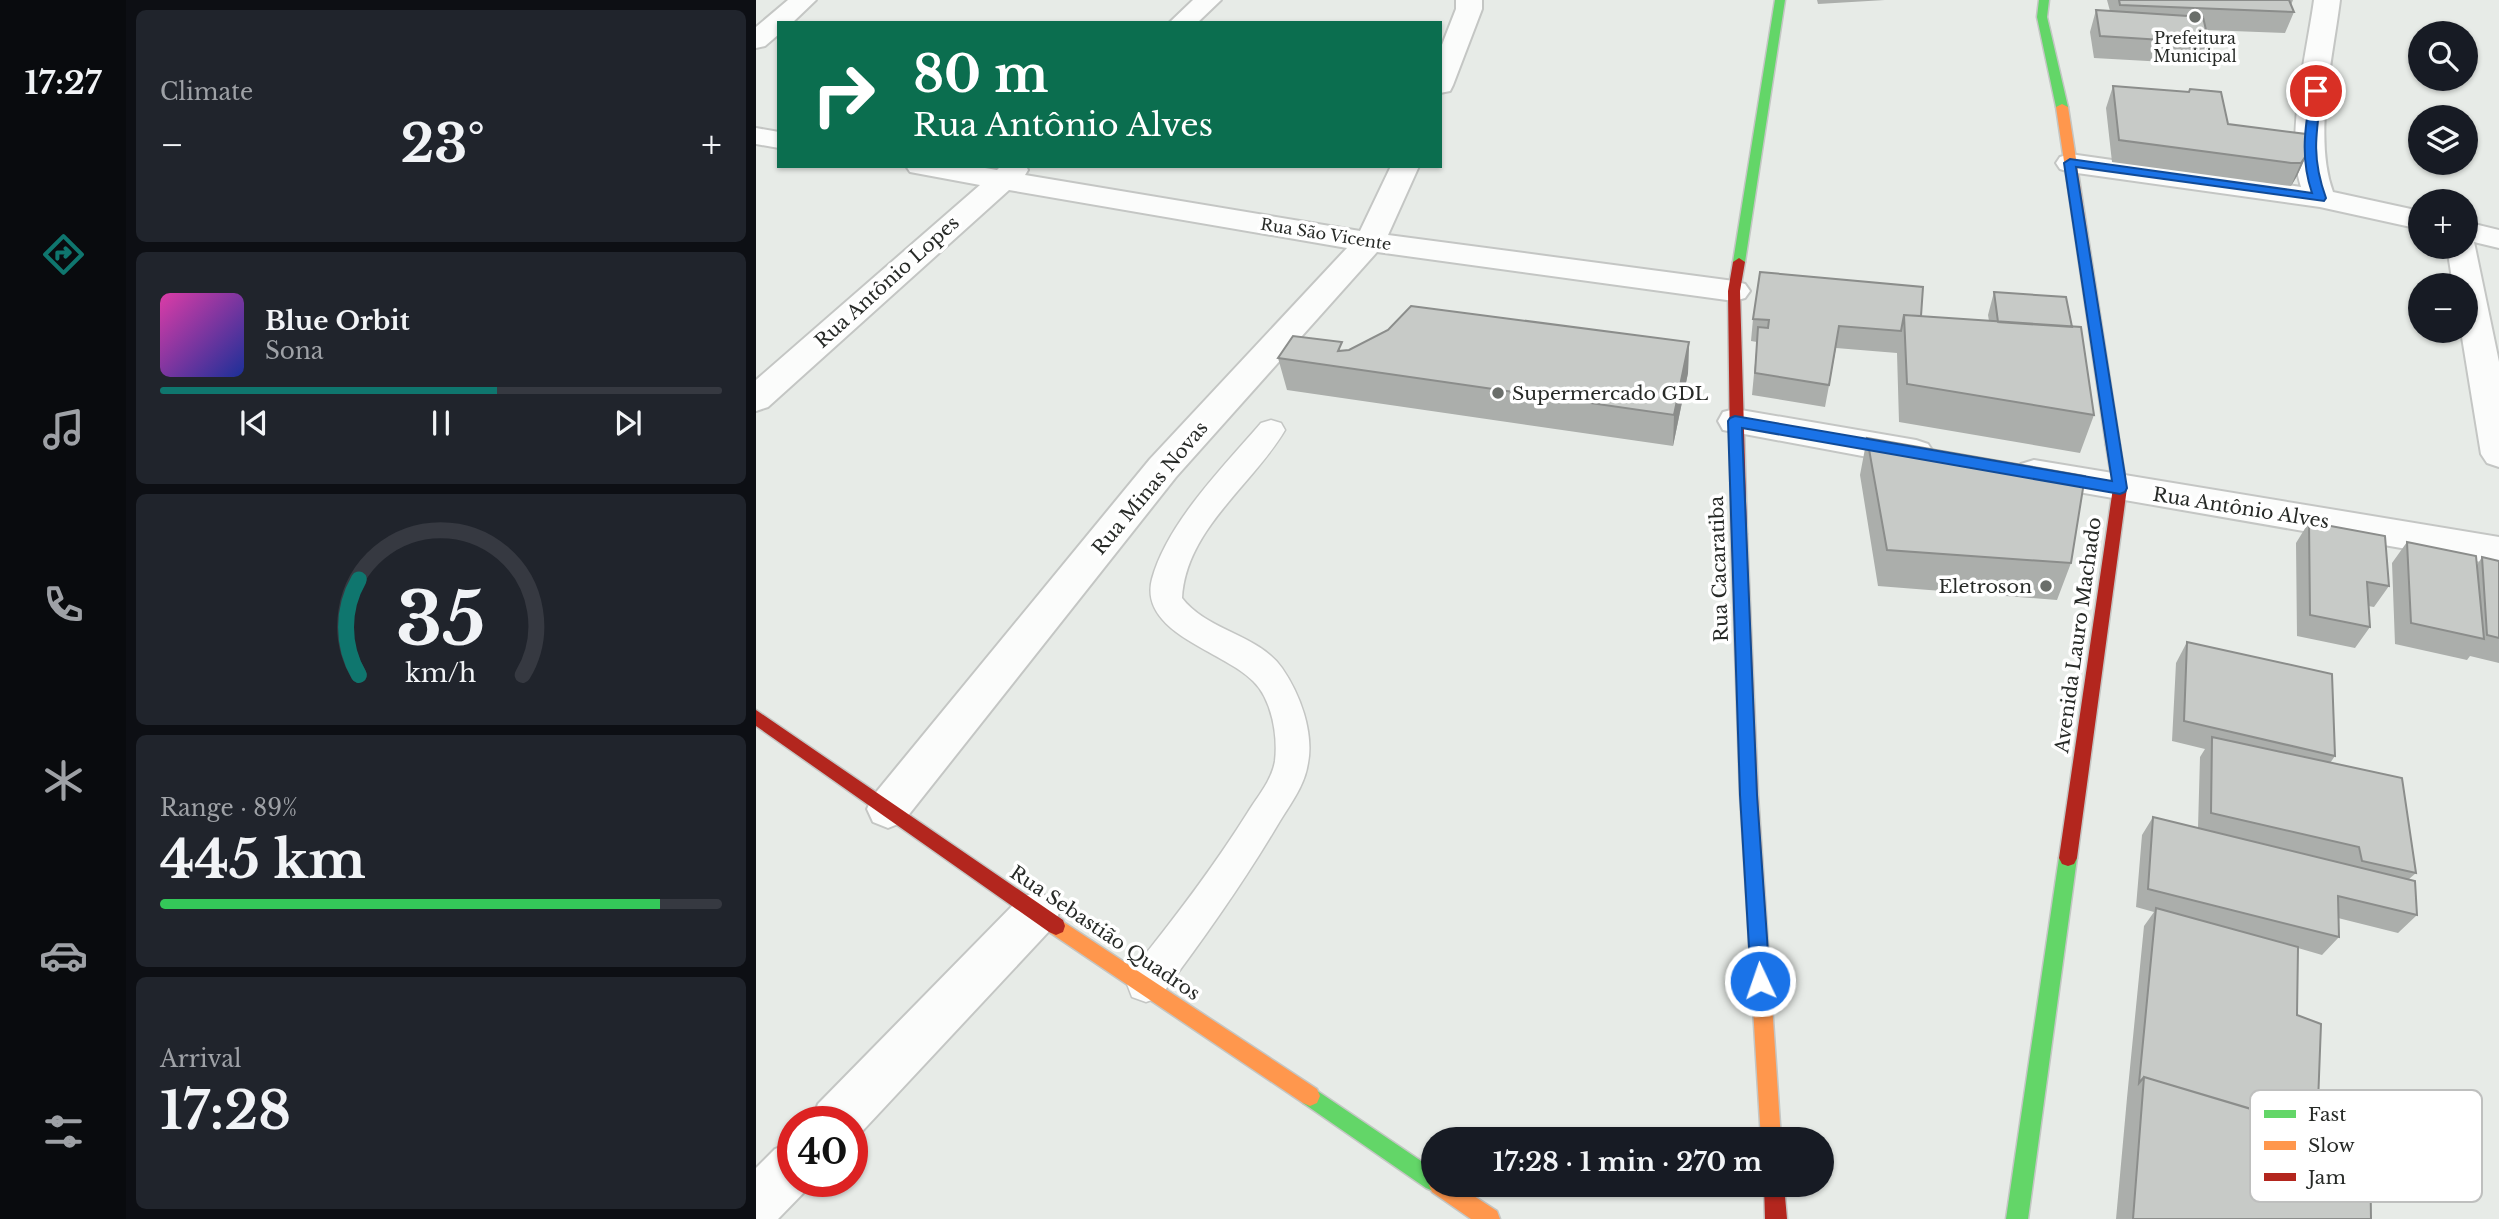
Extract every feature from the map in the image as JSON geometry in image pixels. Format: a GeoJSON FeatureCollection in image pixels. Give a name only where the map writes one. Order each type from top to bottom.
{"type":"FeatureCollection","features":[{"type":"Feature","properties":{"kind":"street"},"geometry":{"type":"LineString","coordinates":[[778,21],[803,0]]}},
{"type":"Feature","properties":{"kind":"street"},"geometry":{"type":"LineString","coordinates":[[1184,21],[1208,0]]}},
{"type":"Feature","properties":{"kind":"street"},"geometry":{"type":"LineString","coordinates":[[1442,80],[1469,9],[1469,0]]}},
{"type":"Feature","properties":{"kind":"street","name":"Rua Cacaratiba"},"geometry":{"type":"LineString","coordinates":[[1770,1127],[1749,795],[1735,421],[1734,291],[1780,0]]}},
{"type":"Feature","properties":{"kind":"street"},"geometry":{"type":"LineString","coordinates":[[2320,198],[2311,172],[2309,137],[2327,0]]}},
{"type":"Feature","properties":{"kind":"street","name":"Avenida Lauro Machado"},"geometry":{"type":"LineString","coordinates":[[2017,1219],[2120,488],[2060,93],[2039,8]]}},
{"type":"Feature","properties":{"kind":"street"},"geometry":{"type":"LineString","coordinates":[[756,40],[777,22]]}},
{"type":"Feature","properties":{"kind":"street"},"geometry":{"type":"LineString","coordinates":[[756,136],[777,140]]}},
{"type":"Feature","properties":{"kind":"street"},"geometry":{"type":"LineString","coordinates":[[2070,163],[2320,198],[2408,217]]}},
{"type":"Feature","properties":{"kind":"street","name":"Rua São Vicente"},"geometry":{"type":"LineString","coordinates":[[942,168],[1010,174],[1370,242],[1734,291]]}},
{"type":"Feature","properties":{"kind":"street","name":"Rua Minas Novas"},"geometry":{"type":"LineString","coordinates":[[888,809],[1163,468],[1370,242],[1404,168]]}},
{"type":"Feature","properties":{"kind":"street","name":"Rua Antônio Lopes"},"geometry":{"type":"LineString","coordinates":[[756,399],[1010,174]]}},
{"type":"Feature","properties":{"kind":"street"},"geometry":{"type":"LineString","coordinates":[[2478,234],[2499,239]]}},
{"type":"Feature","properties":{"kind":"street"},"geometry":{"type":"LineString","coordinates":[[2464,259],[2499,454]]}},
{"type":"Feature","properties":{"kind":"street"},"geometry":{"type":"LineString","coordinates":[[1735,421],[1955,460]]}},
{"type":"Feature","properties":{"kind":"street","name":"Rua Antônio Alves"},"geometry":{"type":"LineString","coordinates":[[1996,467],[2499,551]]}},
{"type":"Feature","properties":{"kind":"street","name":"Rua Sebastião Quadros"},"geometry":{"type":"LineString","coordinates":[[756,717],[1036,913],[1146,984],[1421,1173]]}},
{"type":"Feature","properties":{"kind":"street"},"geometry":{"type":"LineString","coordinates":[[851,1106],[1036,913]]}},
{"type":"Feature","properties":{"kind":"street"},"geometry":{"type":"LineString","coordinates":[[756,1205],[777,1183]]}},
{"type":"Feature","properties":{"kind":"street"},"geometry":{"type":"LineString","coordinates":[[1457,1197],[1489,1219]]}},
{"type":"Feature","properties":{"kind":"street"},"geometry":{"type":"LineString","coordinates":[[1775,1197],[1776,1219]]}},
{"type":"Feature","properties":{"kind":"lane"},"geometry":{"type":"LineString","coordinates":[[1146,984],[1178,943],[1255,831],[1288,774],[1293,752],[1290,726],[1269,676],[1247,658],[1184,621],[1169,608],[1165,596],[1170,574],[1202,515],[1271,430]]}},
{"type":"Feature","properties":{"kind":"building"},"geometry":{"type":"Polygon","coordinates":[[[2119,0],[2289,0],[2294,12],[2120,5],[2119,0]]]}},
{"type":"Feature","properties":{"kind":"building"},"geometry":{"type":"Polygon","coordinates":[[[2096,10],[2203,17],[2209,43],[2100,36],[2096,10]]]}},
{"type":"Feature","properties":{"kind":"building"},"geometry":{"type":"Polygon","coordinates":[[[2113,86],[2221,92],[2228,124],[2306,134],[2307,154],[2301,163],[2291,163],[2119,140],[2113,86]]]}},
{"type":"Feature","properties":{"kind":"building"},"geometry":{"type":"Polygon","coordinates":[[[1760,272],[1923,287],[1921,316],[1904,315],[1901,331],[1839,326],[1829,385],[1755,373],[1758,327],[1768,328],[1769,320],[1753,319],[1760,272]]]}},
{"type":"Feature","properties":{"kind":"building"},"geometry":{"type":"Polygon","coordinates":[[[1994,292],[2066,297],[2072,327],[1998,322],[1994,292]]]}},
{"type":"Feature","properties":{"kind":"building"},"geometry":{"type":"Polygon","coordinates":[[[1411,306],[1689,342],[1674,415],[1278,358],[1293,336],[1342,342],[1338,351],[1349,350],[1388,330],[1411,306]]]}},
{"type":"Feature","properties":{"kind":"building"},"geometry":{"type":"Polygon","coordinates":[[[1904,315],[2081,327],[2094,415],[1907,384],[1904,315]]]}},
{"type":"Feature","properties":{"kind":"building"},"geometry":{"type":"Polygon","coordinates":[[[1867,438],[2085,476],[2071,563],[1887,550],[1867,438]]]}},
{"type":"Feature","properties":{"kind":"building"},"geometry":{"type":"Polygon","coordinates":[[[2309,522],[2385,536],[2389,586],[2367,582],[2370,627],[2310,615],[2309,522]]]}},
{"type":"Feature","properties":{"kind":"building"},"geometry":{"type":"Polygon","coordinates":[[[2407,542],[2476,556],[2484,639],[2411,623],[2407,542]]]}},
{"type":"Feature","properties":{"kind":"building"},"geometry":{"type":"Polygon","coordinates":[[[2482,557],[2499,561],[2499,638],[2487,635],[2482,557]]]}},
{"type":"Feature","properties":{"kind":"building"},"geometry":{"type":"Polygon","coordinates":[[[2187,642],[2332,674],[2335,756],[2184,721],[2187,642]]]}},
{"type":"Feature","properties":{"kind":"building"},"geometry":{"type":"Polygon","coordinates":[[[2212,737],[2402,778],[2416,873],[2362,861],[2359,847],[2211,813],[2212,737]]]}},
{"type":"Feature","properties":{"kind":"building"},"geometry":{"type":"Polygon","coordinates":[[[2153,817],[2415,881],[2417,915],[2338,896],[2339,937],[2148,889],[2153,817]]]}},
{"type":"Feature","properties":{"kind":"building"},"geometry":{"type":"Polygon","coordinates":[[[2156,908],[2298,947],[2297,1015],[2321,1024],[2318,1090],[2250,1090],[2250,1109],[2144,1077],[2139,1083],[2156,908]]]}},
{"type":"Feature","properties":{"kind":"building"},"geometry":{"type":"Polygon","coordinates":[[[2144,1077],[2250,1108],[2250,1202],[2371,1202],[2371,1219],[2133,1219],[2144,1077]]]}},
{"type":"Feature","properties":{"kind":"traffic: fast"},"geometry":{"type":"LineString","coordinates":[[1739,262],[1780,0]]}},
{"type":"Feature","properties":{"kind":"traffic: fast"},"geometry":{"type":"LineString","coordinates":[[2044,0],[2042,17],[2062,107]]}},
{"type":"Feature","properties":{"kind":"traffic: fast"},"geometry":{"type":"LineString","coordinates":[[2017,1219],[2068,858]]}},
{"type":"Feature","properties":{"kind":"traffic: fast"},"geometry":{"type":"LineString","coordinates":[[1310,1096],[1421,1173]]}},
{"type":"Feature","properties":{"kind":"traffic: slow"},"geometry":{"type":"LineString","coordinates":[[2062,107],[2113,445]]}},
{"type":"Feature","properties":{"kind":"traffic: slow"},"geometry":{"type":"LineString","coordinates":[[1739,534],[1749,795],[1770,1127]]}},
{"type":"Feature","properties":{"kind":"traffic: slow"},"geometry":{"type":"LineString","coordinates":[[1056,926],[1310,1096]]}},
{"type":"Feature","properties":{"kind":"traffic: slow"},"geometry":{"type":"LineString","coordinates":[[1457,1197],[1489,1219]]}},
{"type":"Feature","properties":{"kind":"traffic: jam"},"geometry":{"type":"LineString","coordinates":[[1739,262],[1734,291],[1739,534]]}},
{"type":"Feature","properties":{"kind":"traffic: jam"},"geometry":{"type":"LineString","coordinates":[[2068,858],[2120,488],[2113,445]]}},
{"type":"Feature","properties":{"kind":"traffic: jam"},"geometry":{"type":"LineString","coordinates":[[756,717],[1056,926]]}},
{"type":"Feature","properties":{"kind":"traffic: jam"},"geometry":{"type":"LineString","coordinates":[[1775,1197],[1776,1219]]}},
{"type":"Feature","properties":{"kind":"place","name":"Prefeitura Municipal"},"geometry":{"type":"Point","coordinates":[2195,17]}},
{"type":"Feature","properties":{"kind":"place","name":"Supermercado GDL"},"geometry":{"type":"Point","coordinates":[1498,393]}},
{"type":"Feature","properties":{"kind":"place","name":"Eletroson"},"geometry":{"type":"Point","coordinates":[2046,586]}},
{"type":"Feature","properties":{"kind":"route"},"geometry":{"type":"LineString","coordinates":[[1760,981],[1749,795],[1735,421],[2120,488],[2070,163],[2320,198],[2311,172],[2309,137],[2316,91]]}}]}
